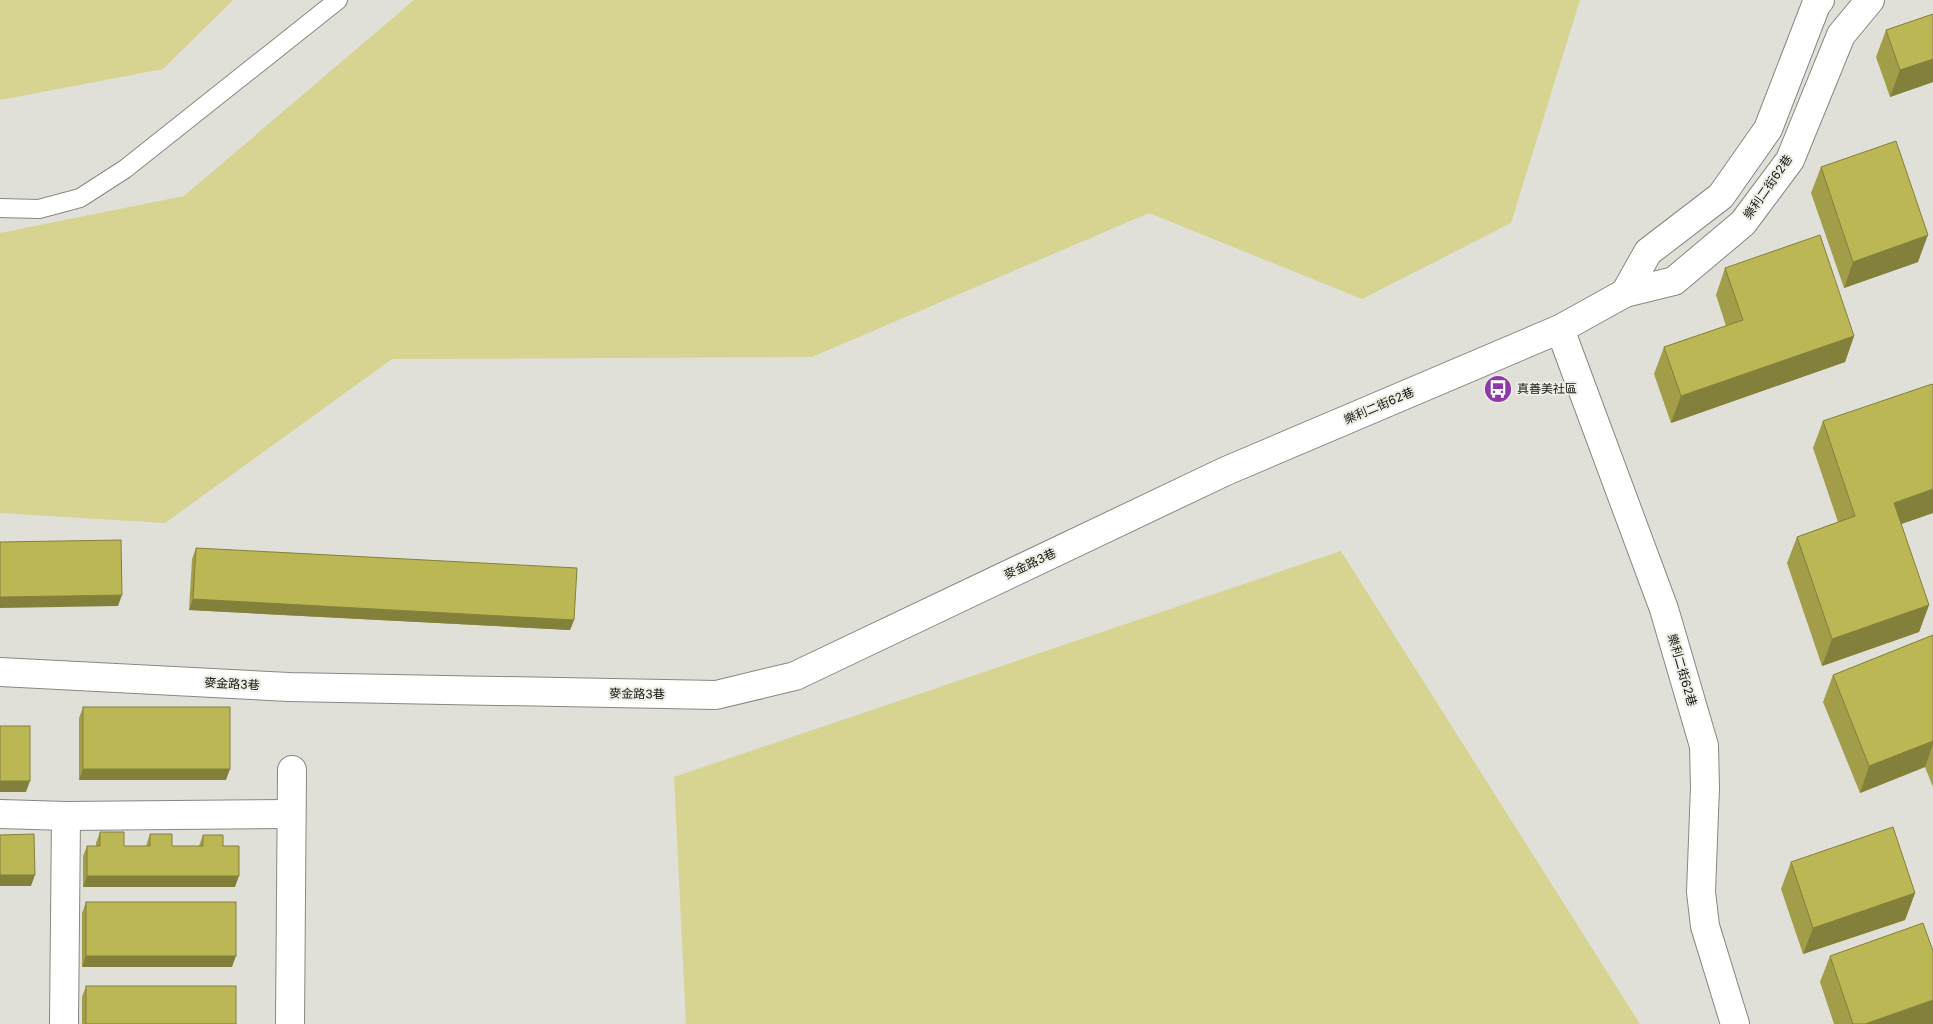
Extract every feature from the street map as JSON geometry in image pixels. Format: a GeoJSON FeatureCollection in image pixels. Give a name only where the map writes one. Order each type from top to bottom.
{"type":"FeatureCollection","features":[{"type":"Feature","properties":{"kind":"street"},"geometry":{"type":"LineString","coordinates":[[1625,293],[1648,252],[1721,196],[1768,129],[1816,5],[1820,0]]}},
{"type":"Feature","properties":{"kind":"street","name":"樂利二街62巷"},"geometry":{"type":"LineString","coordinates":[[1226,471],[1560,329],[1625,293],[1674,281],[1743,223],[1790,160],[1841,36],[1870,0]]}},
{"type":"Feature","properties":{"kind":"street","name":"樂利二街62巷"},"geometry":{"type":"LineString","coordinates":[[1560,329],[1664,609],[1704,746],[1705,787],[1701,892],[1705,926],[1735,1024]]}},
{"type":"Feature","properties":{"kind":"street","name":"麥金路3巷"},"geometry":{"type":"LineString","coordinates":[[0,672],[289,687],[716,695],[795,676],[1226,471]]}},
{"type":"Feature","properties":{"kind":"street"},"geometry":{"type":"LineString","coordinates":[[290,1024],[292,770]]}},
{"type":"Feature","properties":{"kind":"street"},"geometry":{"type":"LineString","coordinates":[[0,814],[66,816],[291,814]]}},
{"type":"Feature","properties":{"kind":"street"},"geometry":{"type":"LineString","coordinates":[[64,1024],[66,816]]}},
{"type":"Feature","properties":{"kind":"lane"},"geometry":{"type":"LineString","coordinates":[[0,208],[38,209],[80,198],[125,169],[338,0]]}},
{"type":"Feature","properties":{"kind":"shaded area"},"geometry":{"type":"Polygon","coordinates":[[[0,0],[233,0],[163,69],[0,100],[0,0]]]}},
{"type":"Feature","properties":{"kind":"shaded area"},"geometry":{"type":"Polygon","coordinates":[[[414,0],[1580,0],[1511,223],[1362,299],[1149,213],[812,357],[392,359],[165,523],[0,513],[0,233],[184,196],[414,0]]]}},
{"type":"Feature","properties":{"kind":"shaded area"},"geometry":{"type":"Polygon","coordinates":[[[1341,551],[1640,1024],[686,1024],[674,777],[1341,551]]]}},
{"type":"Feature","properties":{"kind":"building"},"geometry":{"type":"Polygon","coordinates":[[[1933,14],[1933,59],[1900,70],[1886,30],[1933,14]]]}},
{"type":"Feature","properties":{"kind":"building"},"geometry":{"type":"Polygon","coordinates":[[[1896,141],[1928,235],[1853,262],[1821,167],[1896,141]]]}},
{"type":"Feature","properties":{"kind":"building"},"geometry":{"type":"Polygon","coordinates":[[[1820,235],[1854,336],[1681,396],[1664,347],[1743,320],[1725,268],[1820,235]]]}},
{"type":"Feature","properties":{"kind":"building"},"geometry":{"type":"Polygon","coordinates":[[[1932,384],[1933,489],[1894,503],[1929,605],[1832,639],[1797,537],[1855,516],[1823,421],[1932,384]]]}},
{"type":"Feature","properties":{"kind":"building"},"geometry":{"type":"Polygon","coordinates":[[[121,540],[122,595],[0,597],[0,542],[121,540]]]}},
{"type":"Feature","properties":{"kind":"building"},"geometry":{"type":"Polygon","coordinates":[[[196,548],[577,568],[574,620],[193,599],[196,548]]]}},
{"type":"Feature","properties":{"kind":"building"},"geometry":{"type":"Polygon","coordinates":[[[1933,635],[1933,741],[1869,766],[1833,675],[1933,635]]]}},
{"type":"Feature","properties":{"kind":"building"},"geometry":{"type":"Polygon","coordinates":[[[83,707],[230,707],[230,769],[83,769],[83,707]]]}},
{"type":"Feature","properties":{"kind":"building"},"geometry":{"type":"Polygon","coordinates":[[[0,726],[30,726],[30,781],[0,781],[0,726]]]}},
{"type":"Feature","properties":{"kind":"building"},"geometry":{"type":"Polygon","coordinates":[[[1893,827],[1915,893],[1813,928],[1791,862],[1893,827]]]}},
{"type":"Feature","properties":{"kind":"building"},"geometry":{"type":"Polygon","coordinates":[[[100,832],[124,832],[124,846],[150,846],[150,834],[172,834],[172,846],[203,846],[203,835],[223,835],[223,846],[239,846],[239,876],[87,876],[87,846],[100,846],[100,832]]]}},
{"type":"Feature","properties":{"kind":"building"},"geometry":{"type":"Polygon","coordinates":[[[34,834],[35,875],[0,875],[0,835],[34,834]]]}},
{"type":"Feature","properties":{"kind":"building"},"geometry":{"type":"Polygon","coordinates":[[[86,902],[236,902],[236,956],[86,956],[86,902]]]}},
{"type":"Feature","properties":{"kind":"building"},"geometry":{"type":"Polygon","coordinates":[[[1923,923],[1933,951],[1933,1000],[1865,1024],[1853,1024],[1830,956],[1923,923]]]}},
{"type":"Feature","properties":{"kind":"building"},"geometry":{"type":"Polygon","coordinates":[[[86,986],[236,986],[236,1024],[86,1024],[86,986]]]}},
{"type":"Feature","properties":{"kind":"place","name":"真善美社區"},"geometry":{"type":"Point","coordinates":[1498,389]}}]}
